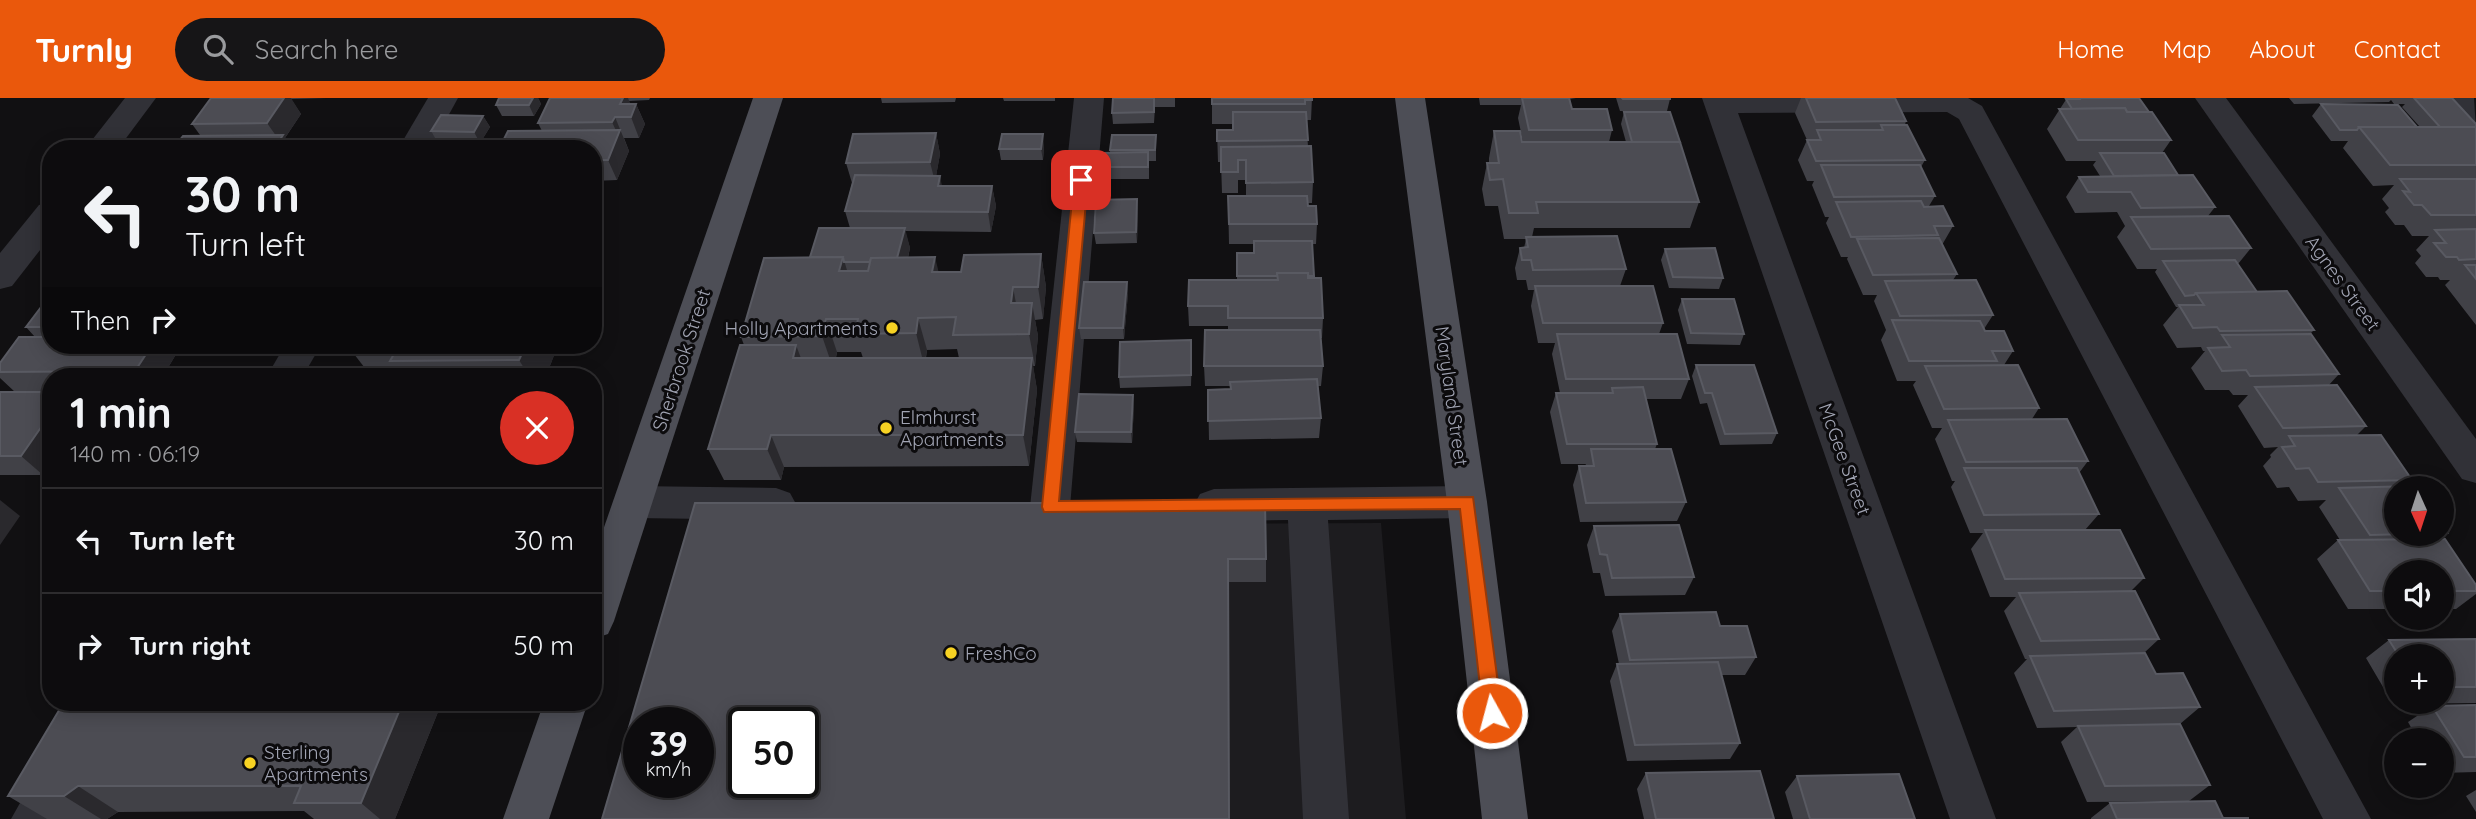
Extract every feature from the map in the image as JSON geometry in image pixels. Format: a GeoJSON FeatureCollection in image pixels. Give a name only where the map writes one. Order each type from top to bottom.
{"type":"FeatureCollection","features":[{"type":"Feature","properties":{"kind":"main road","name":"Sherbrook Street"},"geometry":{"type":"LineString","coordinates":[[602,595],[768,98]]}},
{"type":"Feature","properties":{"kind":"main road","name":"Maryland Street"},"geometry":{"type":"LineString","coordinates":[[1409,98],[1467,502],[1505,819]]}},
{"type":"Feature","properties":{"kind":"main road"},"geometry":{"type":"LineString","coordinates":[[526,819],[563,711]]}},
{"type":"Feature","properties":{"kind":"street"},"geometry":{"type":"LineString","coordinates":[[108,140],[141,98]]}},
{"type":"Feature","properties":{"kind":"street"},"geometry":{"type":"LineString","coordinates":[[420,140],[443,98]]}},
{"type":"Feature","properties":{"kind":"street"},"geometry":{"type":"LineString","coordinates":[[1050,507],[1089,98]]}},
{"type":"Feature","properties":{"kind":"street","name":"Agnes Street"},"geometry":{"type":"LineString","coordinates":[[2210,98],[2476,468]]}},
{"type":"Feature","properties":{"kind":"street"},"geometry":{"type":"LineString","coordinates":[[2458,98],[2476,119]]}},
{"type":"Feature","properties":{"kind":"street"},"geometry":{"type":"LineString","coordinates":[[1718,101],[1953,102],[1970,113],[2347,819]]}},
{"type":"Feature","properties":{"kind":"street","name":"McGee Street"},"geometry":{"type":"LineString","coordinates":[[1718,101],[1973,819]]}},
{"type":"Feature","properties":{"kind":"street"},"geometry":{"type":"LineString","coordinates":[[0,277],[42,224]]}},
{"type":"Feature","properties":{"kind":"street"},"geometry":{"type":"LineString","coordinates":[[634,502],[815,504]]}},
{"type":"Feature","properties":{"kind":"street"},"geometry":{"type":"LineString","coordinates":[[1185,505],[1467,502]]}},
{"type":"Feature","properties":{"kind":"street"},"geometry":{"type":"LineString","coordinates":[[1307,504],[1326,819]]}},
{"type":"Feature","properties":{"kind":"street"},"geometry":{"type":"LineString","coordinates":[[1009,507],[1091,507]]}},
{"type":"Feature","properties":{"kind":"street"},"geometry":{"type":"LineString","coordinates":[[34,819],[95,711]]}},
{"type":"Feature","properties":{"kind":"shaded area","name":"FreshCo"},"geometry":{"type":"Polygon","coordinates":[[[1381,523],[1406,819],[631,819],[669,798],[714,798],[714,707],[699,707],[714,526],[1381,523]]]}},
{"type":"Feature","properties":{"kind":"building"},"geometry":{"type":"Polygon","coordinates":[[[211,98],[284,98],[267,123],[192,124],[211,98]]]}},
{"type":"Feature","properties":{"kind":"building"},"geometry":{"type":"Polygon","coordinates":[[[499,98],[533,98],[529,105],[496,105],[499,98]]]}},
{"type":"Feature","properties":{"kind":"building"},"geometry":{"type":"Polygon","coordinates":[[[550,98],[623,98],[620,104],[636,104],[631,117],[615,117],[612,122],[538,123],[550,98]]]}},
{"type":"Feature","properties":{"kind":"building"},"geometry":{"type":"Polygon","coordinates":[[[1113,98],[1154,98],[1154,112],[1112,113],[1113,98]]]}},
{"type":"Feature","properties":{"kind":"building"},"geometry":{"type":"Polygon","coordinates":[[[1212,98],[1312,100],[1305,100],[1305,104],[1212,104],[1212,98]]]}},
{"type":"Feature","properties":{"kind":"building"},"geometry":{"type":"Polygon","coordinates":[[[1522,98],[1569,98],[1572,109],[1607,109],[1612,130],[1529,130],[1522,98]]]}},
{"type":"Feature","properties":{"kind":"building"},"geometry":{"type":"Polygon","coordinates":[[[1670,98],[1670,99],[1623,99],[1670,98]]]}},
{"type":"Feature","properties":{"kind":"building"},"geometry":{"type":"Polygon","coordinates":[[[1806,98],[1895,98],[1906,121],[1816,122],[1806,98]]]}},
{"type":"Feature","properties":{"kind":"building"},"geometry":{"type":"Polygon","coordinates":[[[2139,98],[2149,112],[2127,112],[2125,108],[2072,109],[2066,99],[2139,98]]]}},
{"type":"Feature","properties":{"kind":"building"},"geometry":{"type":"Polygon","coordinates":[[[2414,98],[2452,98],[2476,127],[2440,127],[2414,98]]]}},
{"type":"Feature","properties":{"kind":"building"},"geometry":{"type":"Polygon","coordinates":[[[2321,104],[2398,105],[2417,127],[2359,127],[2357,130],[2340,130],[2321,104]]]}},
{"type":"Feature","properties":{"kind":"building"},"geometry":{"type":"Polygon","coordinates":[[[2125,108],[2127,112],[2152,112],[2171,140],[2078,140],[2059,109],[2125,108]]]}},
{"type":"Feature","properties":{"kind":"building"},"geometry":{"type":"Polygon","coordinates":[[[1233,112],[1306,112],[1308,140],[1217,141],[1217,130],[1233,130],[1233,112]]]}},
{"type":"Feature","properties":{"kind":"building"},"geometry":{"type":"Polygon","coordinates":[[[1624,112],[1670,112],[1680,142],[1632,142],[1624,112]]]}},
{"type":"Feature","properties":{"kind":"building"},"geometry":{"type":"Polygon","coordinates":[[[441,115],[483,116],[474,132],[431,131],[441,115]]]}},
{"type":"Feature","properties":{"kind":"building"},"geometry":{"type":"Polygon","coordinates":[[[1881,125],[1907,125],[1925,160],[1816,161],[1807,140],[1821,140],[1817,130],[1883,130],[1881,125]]]}},
{"type":"Feature","properties":{"kind":"building"},"geometry":{"type":"Polygon","coordinates":[[[2359,127],[2476,127],[2476,165],[2390,165],[2359,127]]]}},
{"type":"Feature","properties":{"kind":"building"},"geometry":{"type":"Polygon","coordinates":[[[620,130],[608,160],[602,160],[602,140],[504,140],[508,131],[620,130]]]}},
{"type":"Feature","properties":{"kind":"building"},"geometry":{"type":"Polygon","coordinates":[[[1494,131],[1520,131],[1522,142],[1680,142],[1699,202],[1536,202],[1538,213],[1509,213],[1503,179],[1490,180],[1487,163],[1499,163],[1494,131]]]}},
{"type":"Feature","properties":{"kind":"building"},"geometry":{"type":"Polygon","coordinates":[[[936,133],[930,162],[846,163],[853,134],[936,133]]]}},
{"type":"Feature","properties":{"kind":"building"},"geometry":{"type":"Polygon","coordinates":[[[1002,134],[1043,134],[1041,149],[999,149],[1002,134]]]}},
{"type":"Feature","properties":{"kind":"building"},"geometry":{"type":"Polygon","coordinates":[[[283,135],[280,140],[180,140],[183,136],[283,135]]]}},
{"type":"Feature","properties":{"kind":"building"},"geometry":{"type":"Polygon","coordinates":[[[1112,135],[1156,135],[1155,150],[1110,150],[1112,135]]]}},
{"type":"Feature","properties":{"kind":"building"},"geometry":{"type":"Polygon","coordinates":[[[1311,146],[1313,182],[1246,183],[1246,160],[1238,160],[1238,172],[1221,172],[1221,147],[1311,146]]]}},
{"type":"Feature","properties":{"kind":"building"},"geometry":{"type":"Polygon","coordinates":[[[1148,152],[1148,167],[1103,167],[1104,153],[1148,152]]]}},
{"type":"Feature","properties":{"kind":"building"},"geometry":{"type":"Polygon","coordinates":[[[2100,153],[2164,153],[2178,175],[2114,176],[2100,153]]]}},
{"type":"Feature","properties":{"kind":"building"},"geometry":{"type":"Polygon","coordinates":[[[1821,165],[1920,165],[1935,196],[1834,197],[1821,165]]]}},
{"type":"Feature","properties":{"kind":"building"},"geometry":{"type":"Polygon","coordinates":[[[855,175],[940,176],[938,186],[992,186],[988,212],[845,211],[855,175]]]}},
{"type":"Feature","properties":{"kind":"building"},"geometry":{"type":"Polygon","coordinates":[[[2193,175],[2215,207],[2141,208],[2131,192],[2088,192],[2079,177],[2193,175]]]}},
{"type":"Feature","properties":{"kind":"building"},"geometry":{"type":"Polygon","coordinates":[[[2400,179],[2476,179],[2476,215],[2431,215],[2422,205],[2414,205],[2403,191],[2410,192],[2400,179]]]}},
{"type":"Feature","properties":{"kind":"building"},"geometry":{"type":"Polygon","coordinates":[[[1228,196],[1307,196],[1308,206],[1316,206],[1317,224],[1229,224],[1228,196]]]}},
{"type":"Feature","properties":{"kind":"building"},"geometry":{"type":"Polygon","coordinates":[[[1137,199],[1136,232],[1094,233],[1096,200],[1137,199]]]}},
{"type":"Feature","properties":{"kind":"building"},"geometry":{"type":"Polygon","coordinates":[[[1921,201],[1924,207],[1943,206],[1953,226],[1934,226],[1938,235],[1851,237],[1836,202],[1921,201]]]}},
{"type":"Feature","properties":{"kind":"building"},"geometry":{"type":"Polygon","coordinates":[[[2229,216],[2251,248],[2151,249],[2131,217],[2229,216]]]}},
{"type":"Feature","properties":{"kind":"building"},"geometry":{"type":"Polygon","coordinates":[[[819,228],[905,228],[897,258],[844,262],[843,257],[810,257],[819,228]]]}},
{"type":"Feature","properties":{"kind":"building"},"geometry":{"type":"Polygon","coordinates":[[[2476,229],[2476,259],[2459,260],[2457,257],[2446,257],[2434,243],[2446,243],[2435,230],[2476,229]]]}},
{"type":"Feature","properties":{"kind":"building"},"geometry":{"type":"Polygon","coordinates":[[[1617,236],[1626,269],[1533,270],[1531,260],[1522,260],[1520,248],[1528,247],[1526,237],[1617,236]]]}},
{"type":"Feature","properties":{"kind":"building"},"geometry":{"type":"Polygon","coordinates":[[[1939,238],[1957,274],[1873,275],[1857,239],[1939,238]]]}},
{"type":"Feature","properties":{"kind":"building"},"geometry":{"type":"Polygon","coordinates":[[[1254,241],[1312,241],[1314,276],[1308,276],[1308,273],[1277,273],[1277,276],[1237,276],[1237,253],[1254,253],[1254,241]]]}},
{"type":"Feature","properties":{"kind":"building"},"geometry":{"type":"Polygon","coordinates":[[[1715,248],[1723,278],[1673,277],[1665,249],[1715,248]]]}},
{"type":"Feature","properties":{"kind":"building"},"geometry":{"type":"Polygon","coordinates":[[[1041,254],[1038,287],[1013,287],[1011,303],[1032,303],[1029,334],[953,335],[956,317],[918,318],[916,333],[855,334],[858,319],[826,319],[822,336],[741,337],[764,258],[843,257],[839,271],[868,271],[871,258],[935,257],[932,272],[961,272],[964,255],[1041,254]]]}},
{"type":"Feature","properties":{"kind":"building"},"geometry":{"type":"Polygon","coordinates":[[[2235,260],[2257,292],[2196,293],[2185,296],[2163,261],[2235,260]]]}},
{"type":"Feature","properties":{"kind":"building"},"geometry":{"type":"Polygon","coordinates":[[[2465,265],[2476,265],[2476,279],[2465,265]]]}},
{"type":"Feature","properties":{"kind":"building"},"geometry":{"type":"Polygon","coordinates":[[[1277,273],[1308,273],[1308,278],[1321,278],[1323,318],[1228,318],[1228,306],[1188,306],[1189,280],[1278,280],[1277,273]]]}},
{"type":"Feature","properties":{"kind":"building"},"geometry":{"type":"Polygon","coordinates":[[[1976,280],[1993,315],[1900,316],[1885,281],[1976,280]]]}},
{"type":"Feature","properties":{"kind":"building"},"geometry":{"type":"Polygon","coordinates":[[[1084,282],[1127,282],[1123,328],[1079,328],[1084,282]]]}},
{"type":"Feature","properties":{"kind":"building"},"geometry":{"type":"Polygon","coordinates":[[[1535,286],[1653,286],[1663,323],[1543,323],[1535,286]]]}},
{"type":"Feature","properties":{"kind":"building"},"geometry":{"type":"Polygon","coordinates":[[[2287,291],[2314,330],[2220,331],[2217,327],[2193,328],[2179,305],[2204,305],[2196,293],[2287,291]]]}},
{"type":"Feature","properties":{"kind":"building"},"geometry":{"type":"Polygon","coordinates":[[[1682,299],[1734,299],[1744,334],[1691,333],[1682,299]]]}},
{"type":"Feature","properties":{"kind":"building"},"geometry":{"type":"Polygon","coordinates":[[[42,306],[42,327],[26,327],[42,306]]]}},
{"type":"Feature","properties":{"kind":"building"},"geometry":{"type":"Polygon","coordinates":[[[1892,320],[1980,321],[1985,331],[2004,331],[2013,351],[1992,351],[1997,361],[1909,361],[1892,320]]]}},
{"type":"Feature","properties":{"kind":"building"},"geometry":{"type":"Polygon","coordinates":[[[1205,330],[1320,330],[1323,366],[1204,366],[1205,330]]]}},
{"type":"Feature","properties":{"kind":"building"},"geometry":{"type":"Polygon","coordinates":[[[1557,334],[1677,334],[1689,379],[1566,379],[1557,334]]]}},
{"type":"Feature","properties":{"kind":"building"},"geometry":{"type":"Polygon","coordinates":[[[2311,334],[2339,374],[2250,376],[2246,370],[2222,371],[2208,348],[2230,347],[2222,335],[2311,334]]]}},
{"type":"Feature","properties":{"kind":"building"},"geometry":{"type":"Polygon","coordinates":[[[19,337],[42,337],[42,354],[146,354],[137,368],[42,368],[42,372],[0,372],[0,363],[19,337]]]}},
{"type":"Feature","properties":{"kind":"building"},"geometry":{"type":"Polygon","coordinates":[[[1191,340],[1191,375],[1119,377],[1120,342],[1191,340]]]}},
{"type":"Feature","properties":{"kind":"building"},"geometry":{"type":"Polygon","coordinates":[[[740,345],[796,345],[793,358],[1032,358],[1023,435],[771,435],[767,449],[708,449],[740,345]]]}},
{"type":"Feature","properties":{"kind":"building"},"geometry":{"type":"Polygon","coordinates":[[[394,354],[522,354],[519,360],[390,361],[394,354]]]}},
{"type":"Feature","properties":{"kind":"building"},"geometry":{"type":"Polygon","coordinates":[[[1696,365],[1754,365],[1777,433],[1725,434],[1712,393],[1705,393],[1696,365]]]}},
{"type":"Feature","properties":{"kind":"building"},"geometry":{"type":"Polygon","coordinates":[[[2018,365],[2039,408],[1944,409],[1925,366],[2018,365]]]}},
{"type":"Feature","properties":{"kind":"building"},"geometry":{"type":"Polygon","coordinates":[[[1317,379],[1321,418],[1208,421],[1208,390],[1231,389],[1230,382],[1317,379]]]}},
{"type":"Feature","properties":{"kind":"building"},"geometry":{"type":"Polygon","coordinates":[[[2337,385],[2366,426],[2283,428],[2255,387],[2337,385]]]}},
{"type":"Feature","properties":{"kind":"building"},"geometry":{"type":"Polygon","coordinates":[[[1643,387],[1657,444],[1567,444],[1556,393],[1613,393],[1612,388],[1643,387]]]}},
{"type":"Feature","properties":{"kind":"building"},"geometry":{"type":"Polygon","coordinates":[[[0,392],[42,392],[42,426],[21,456],[0,456],[0,392]]]}},
{"type":"Feature","properties":{"kind":"building"},"geometry":{"type":"Polygon","coordinates":[[[1079,394],[1133,395],[1131,432],[1075,432],[1079,394]]]}},
{"type":"Feature","properties":{"kind":"building"},"geometry":{"type":"Polygon","coordinates":[[[2067,419],[2088,461],[1966,462],[1948,420],[2067,419]]]}},
{"type":"Feature","properties":{"kind":"building"},"geometry":{"type":"Polygon","coordinates":[[[2381,435],[2409,476],[2384,476],[2384,481],[2318,482],[2309,468],[2296,469],[2282,447],[2295,446],[2289,436],[2381,435]]]}},
{"type":"Feature","properties":{"kind":"building"},"geometry":{"type":"Polygon","coordinates":[[[1591,449],[1671,449],[1686,502],[1586,503],[1579,466],[1594,466],[1591,449]]]}},
{"type":"Feature","properties":{"kind":"building"},"geometry":{"type":"Polygon","coordinates":[[[1964,468],[2077,468],[2099,514],[1984,515],[1964,468]]]}},
{"type":"Feature","properties":{"kind":"building"},"geometry":{"type":"Polygon","coordinates":[[[2384,487],[2384,535],[2370,535],[2339,488],[2384,487]]]}},
{"type":"Feature","properties":{"kind":"building","name":"FreshCo"},"geometry":{"type":"Polygon","coordinates":[[[695,503],[1265,503],[1266,559],[1228,559],[1229,819],[602,819],[623,748],[623,798],[714,798],[714,707],[635,707],[695,503]]]}},
{"type":"Feature","properties":{"kind":"building"},"geometry":{"type":"Polygon","coordinates":[[[1679,525],[1694,577],[1612,578],[1607,555],[1600,554],[1594,526],[1679,525]]]}},
{"type":"Feature","properties":{"kind":"building"},"geometry":{"type":"Polygon","coordinates":[[[1985,530],[2120,530],[2144,578],[2005,579],[1985,530]]]}},
{"type":"Feature","properties":{"kind":"building"},"geometry":{"type":"Polygon","coordinates":[[[2338,540],[2384,540],[2384,546],[2450,546],[2476,585],[2476,591],[2454,591],[2454,560],[2384,560],[2384,591],[2370,591],[2338,540]]]}},
{"type":"Feature","properties":{"kind":"building"},"geometry":{"type":"Polygon","coordinates":[[[2135,591],[2159,639],[2041,641],[2019,593],[2135,591]]]}},
{"type":"Feature","properties":{"kind":"building"},"geometry":{"type":"Polygon","coordinates":[[[1716,612],[1720,626],[1747,626],[1756,657],[1630,660],[1620,614],[1716,612]]]}},
{"type":"Feature","properties":{"kind":"building"},"geometry":{"type":"Polygon","coordinates":[[[2476,639],[2476,687],[2454,687],[2454,644],[2392,644],[2389,640],[2476,639]]]}},
{"type":"Feature","properties":{"kind":"building"},"geometry":{"type":"Polygon","coordinates":[[[2145,653],[2156,674],[2183,673],[2200,707],[2054,711],[2030,656],[2145,653]]]}},
{"type":"Feature","properties":{"kind":"building"},"geometry":{"type":"Polygon","coordinates":[[[1718,662],[1740,743],[1635,745],[1617,664],[1718,662]]]}},
{"type":"Feature","properties":{"kind":"building"},"geometry":{"type":"Polygon","coordinates":[[[2476,705],[2476,757],[2464,757],[2454,741],[2454,728],[2446,728],[2437,714],[2454,714],[2454,706],[2476,705]]]}},
{"type":"Feature","properties":{"kind":"building","name":"Sterling Apartments"},"geometry":{"type":"Polygon","coordinates":[[[59,711],[399,711],[361,803],[294,803],[301,786],[78,786],[64,796],[8,796],[59,711]]]}},
{"type":"Feature","properties":{"kind":"building"},"geometry":{"type":"Polygon","coordinates":[[[2180,724],[2210,785],[2105,786],[2078,726],[2180,724]]]}},
{"type":"Feature","properties":{"kind":"building"},"geometry":{"type":"Polygon","coordinates":[[[1760,771],[1774,819],[1656,819],[1646,773],[1760,771]]]}},
{"type":"Feature","properties":{"kind":"building"},"geometry":{"type":"Polygon","coordinates":[[[1899,774],[1915,819],[1810,819],[1797,776],[1899,774]]]}},
{"type":"Feature","properties":{"kind":"building"},"geometry":{"type":"Polygon","coordinates":[[[2215,801],[2223,818],[2248,819],[2117,819],[2110,803],[2215,801]]]}},
{"type":"Feature","properties":{"kind":"place","name":"Holly Apartments"},"geometry":{"type":"Point","coordinates":[892,328]}},
{"type":"Feature","properties":{"kind":"place","name":"Elmhurst Apartments"},"geometry":{"type":"Point","coordinates":[886,428]}},
{"type":"Feature","properties":{"kind":"place","name":"FreshCo"},"geometry":{"type":"Point","coordinates":[951,653]}},
{"type":"Feature","properties":{"kind":"place","name":"Sterling Apartments"},"geometry":{"type":"Point","coordinates":[250,763]}},
{"type":"Feature","properties":{"kind":"route"},"geometry":{"type":"LineString","coordinates":[[1081,180],[1050,507],[1467,502],[1492,713]]}}]}
